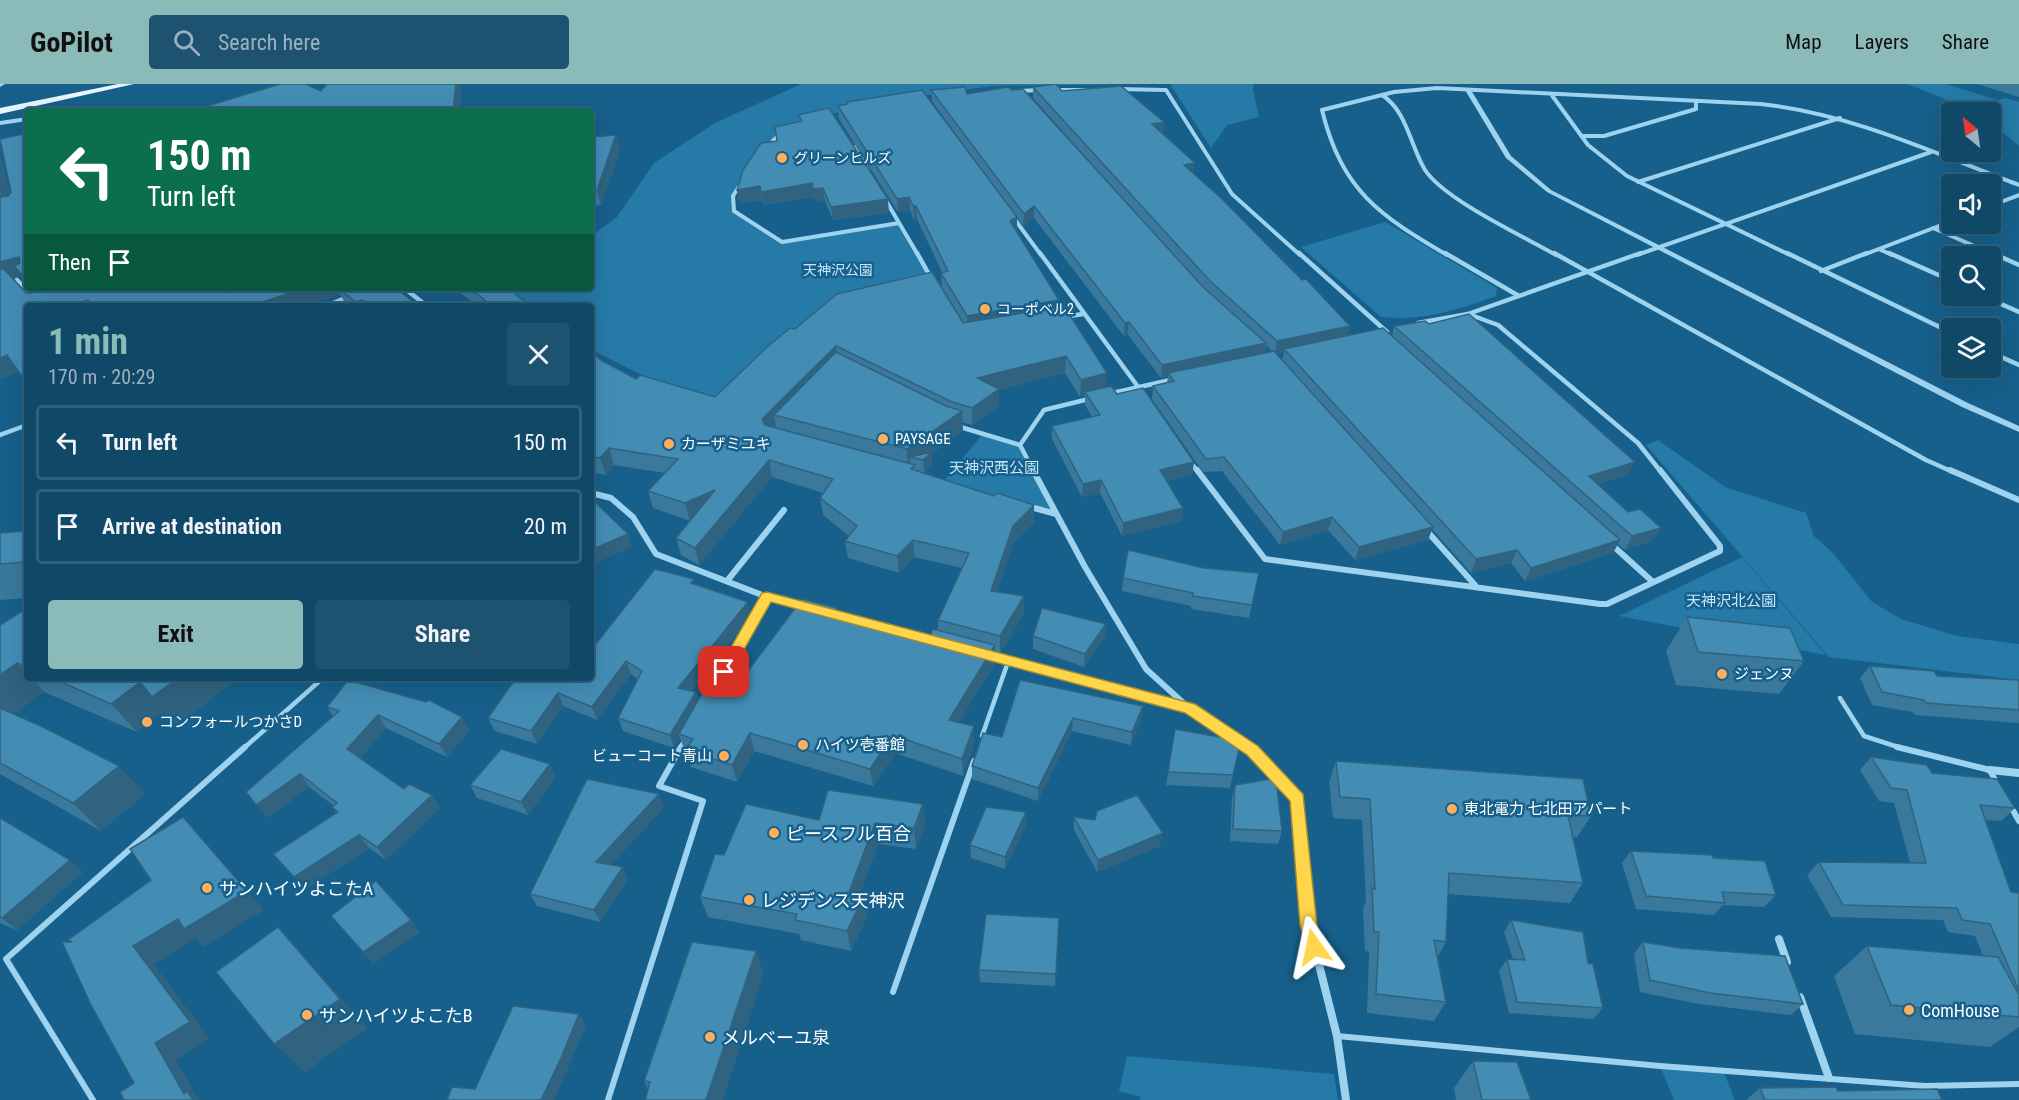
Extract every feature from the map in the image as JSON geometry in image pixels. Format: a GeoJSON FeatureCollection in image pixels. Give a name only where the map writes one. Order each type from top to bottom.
{"type":"FeatureCollection","features":[{"type":"Feature","properties":{"kind":"main road"},"geometry":{"type":"LineString","coordinates":[[0,111],[130,84]]}},
{"type":"Feature","properties":{"kind":"street"},"geometry":{"type":"LineString","coordinates":[[1010,91],[1090,89]]}},
{"type":"Feature","properties":{"kind":"street"},"geometry":{"type":"LineString","coordinates":[[1114,89],[1166,90],[1232,194],[1387,332]]}},
{"type":"Feature","properties":{"kind":"street"},"geometry":{"type":"LineString","coordinates":[[1519,296],[1395,221],[1352,183],[1335,153],[1322,110],[1382,95],[1427,89],[1778,105],[1841,118],[2019,185]]}},
{"type":"Feature","properties":{"kind":"street"},"geometry":{"type":"LineString","coordinates":[[1468,90],[1502,148],[1526,175],[1563,199],[1955,400],[2019,429]]}},
{"type":"Feature","properties":{"kind":"street"},"geometry":{"type":"LineString","coordinates":[[1021,91],[1028,99]]}},
{"type":"Feature","properties":{"kind":"street"},"geometry":{"type":"LineString","coordinates":[[1551,94],[1581,136],[1602,158],[1638,182],[1941,328]]}},
{"type":"Feature","properties":{"kind":"street"},"geometry":{"type":"LineString","coordinates":[[1382,95],[1394,103],[1421,164],[1440,186],[1463,203],[1926,460],[2019,500]]}},
{"type":"Feature","properties":{"kind":"street"},"geometry":{"type":"LineString","coordinates":[[1581,136],[1604,136],[1696,109],[1698,107],[1696,101]]}},
{"type":"Feature","properties":{"kind":"street"},"geometry":{"type":"LineString","coordinates":[[1638,182],[1841,118]]}},
{"type":"Feature","properties":{"kind":"street"},"geometry":{"type":"LineString","coordinates":[[0,123],[24,119]]}},
{"type":"Feature","properties":{"kind":"street"},"geometry":{"type":"LineString","coordinates":[[763,152],[776,135],[786,130]]}},
{"type":"Feature","properties":{"kind":"street"},"geometry":{"type":"LineString","coordinates":[[850,142],[875,182]]}},
{"type":"Feature","properties":{"kind":"street"},"geometry":{"type":"LineString","coordinates":[[1413,324],[1468,314],[1930,152]]}},
{"type":"Feature","properties":{"kind":"street"},"geometry":{"type":"LineString","coordinates":[[744,178],[733,196],[734,211],[782,242],[899,223]]}},
{"type":"Feature","properties":{"kind":"street"},"geometry":{"type":"LineString","coordinates":[[881,192],[935,285]]}},
{"type":"Feature","properties":{"kind":"street"},"geometry":{"type":"LineString","coordinates":[[2001,202],[2019,195]]}},
{"type":"Feature","properties":{"kind":"street"},"geometry":{"type":"LineString","coordinates":[[1009,213],[1152,406]]}},
{"type":"Feature","properties":{"kind":"street"},"geometry":{"type":"LineString","coordinates":[[1821,271],[1941,225]]}},
{"type":"Feature","properties":{"kind":"street"},"geometry":{"type":"LineString","coordinates":[[1933,228],[2019,265]]}},
{"type":"Feature","properties":{"kind":"street"},"geometry":{"type":"LineString","coordinates":[[1879,249],[1941,277]]}},
{"type":"Feature","properties":{"kind":"street"},"geometry":{"type":"LineString","coordinates":[[9,283],[24,277]]}},
{"type":"Feature","properties":{"kind":"street"},"geometry":{"type":"LineString","coordinates":[[17,280],[24,288]]}},
{"type":"Feature","properties":{"kind":"street"},"geometry":{"type":"LineString","coordinates":[[27,291],[38,303]]}},
{"type":"Feature","properties":{"kind":"street"},"geometry":{"type":"LineString","coordinates":[[408,291],[423,303]]}},
{"type":"Feature","properties":{"kind":"street"},"geometry":{"type":"LineString","coordinates":[[333,303],[352,295]]}},
{"type":"Feature","properties":{"kind":"street"},"geometry":{"type":"LineString","coordinates":[[2001,304],[2019,312]]}},
{"type":"Feature","properties":{"kind":"street"},"geometry":{"type":"LineString","coordinates":[[1059,318],[1083,314]]}},
{"type":"Feature","properties":{"kind":"street"},"geometry":{"type":"LineString","coordinates":[[1185,454],[1265,559],[1607,604],[1720,551],[1720,546],[1638,443],[1498,325],[1468,314]]}},
{"type":"Feature","properties":{"kind":"street"},"geometry":{"type":"LineString","coordinates":[[1388,343],[1380,335],[1395,329]]}},
{"type":"Feature","properties":{"kind":"street"},"geometry":{"type":"LineString","coordinates":[[2001,357],[2019,364]]}},
{"type":"Feature","properties":{"kind":"street"},"geometry":{"type":"LineString","coordinates":[[1020,445],[1044,410],[1183,377]]}},
{"type":"Feature","properties":{"kind":"street"},"geometry":{"type":"LineString","coordinates":[[950,424],[1020,445],[1056,514],[1146,669],[1190,708],[1252,750],[1298,799],[1308,925],[1337,1036],[1346,1100]]}},
{"type":"Feature","properties":{"kind":"street"},"geometry":{"type":"LineString","coordinates":[[0,435],[24,425]]}},
{"type":"Feature","properties":{"kind":"street"},"geometry":{"type":"LineString","coordinates":[[594,494],[611,498],[633,518],[656,554],[767,597],[812,608]]}},
{"type":"Feature","properties":{"kind":"street"},"geometry":{"type":"LineString","coordinates":[[1022,505],[1056,514]]}},
{"type":"Feature","properties":{"kind":"street"},"geometry":{"type":"LineString","coordinates":[[727,581],[784,510]]}},
{"type":"Feature","properties":{"kind":"street"},"geometry":{"type":"LineString","coordinates":[[1421,524],[1475,585]]}},
{"type":"Feature","properties":{"kind":"street"},"geometry":{"type":"LineString","coordinates":[[1609,542],[1653,582]]}},
{"type":"Feature","properties":{"kind":"street"},"geometry":{"type":"LineString","coordinates":[[976,653],[1190,708]]}},
{"type":"Feature","properties":{"kind":"street"},"geometry":{"type":"LineString","coordinates":[[1990,770],[2019,773]]}},
{"type":"Feature","properties":{"kind":"street"},"geometry":{"type":"LineString","coordinates":[[1779,939],[1790,971]]}},
{"type":"Feature","properties":{"kind":"street"},"geometry":{"type":"LineString","coordinates":[[1798,993],[1829,1078]]}},
{"type":"Feature","properties":{"kind":"lane"},"geometry":{"type":"LineString","coordinates":[[705,706],[767,597]]}},
{"type":"Feature","properties":{"kind":"lane"},"geometry":{"type":"LineString","coordinates":[[981,739],[1008,662]]}},
{"type":"Feature","properties":{"kind":"lane"},"geometry":{"type":"LineString","coordinates":[[93,1100],[3,958],[320,681]]}},
{"type":"Feature","properties":{"kind":"lane"},"geometry":{"type":"LineString","coordinates":[[1840,698],[1864,736],[1922,755],[1990,770],[2001,790]]}},
{"type":"Feature","properties":{"kind":"lane"},"geometry":{"type":"LineString","coordinates":[[608,1100],[703,801],[659,786],[687,736]]}},
{"type":"Feature","properties":{"kind":"lane"},"geometry":{"type":"LineString","coordinates":[[893,992],[978,750]]}},
{"type":"Feature","properties":{"kind":"lane"},"geometry":{"type":"LineString","coordinates":[[2007,801],[2019,821]]}},
{"type":"Feature","properties":{"kind":"lane"},"geometry":{"type":"LineString","coordinates":[[1337,1036],[1829,1078],[1927,1089],[2019,1084]]}},
{"type":"Feature","properties":{"kind":"green space","name":"天神沢公園"},"geometry":{"type":"Polygon","coordinates":[[[801,84],[1130,84],[992,86],[869,103],[805,122],[776,135],[733,196],[734,211],[782,242],[899,223],[935,285],[724,397],[691,400],[594,350],[594,303],[527,303],[509,291],[594,291],[594,234],[617,217],[654,163],[715,123],[801,84]]]}},
{"type":"Feature","properties":{"kind":"green space"},"geometry":{"type":"Polygon","coordinates":[[[1170,84],[1254,84],[1259,117],[1227,125],[1211,148],[1170,84]]]}},
{"type":"Feature","properties":{"kind":"green space"},"geometry":{"type":"Polygon","coordinates":[[[1906,84],[1946,84],[1997,100],[2005,98],[2019,102],[2019,146],[2001,131],[2001,102],[1953,102],[1906,84]]]}},
{"type":"Feature","properties":{"kind":"green space"},"geometry":{"type":"Polygon","coordinates":[[[1385,222],[1497,288],[1496,296],[1454,310],[1425,316],[1381,317],[1301,247],[1385,222]]]}},
{"type":"Feature","properties":{"kind":"green space","name":"天神沢西公園"},"geometry":{"type":"Polygon","coordinates":[[[982,435],[1020,445],[1056,514],[941,484],[982,435]]]}},
{"type":"Feature","properties":{"kind":"green space"},"geometry":{"type":"Polygon","coordinates":[[[1658,440],[1725,487],[1806,513],[1814,536],[1833,553],[1872,602],[1901,619],[1957,636],[2019,644],[2019,680],[1829,657],[1646,445],[1658,440]]]}},
{"type":"Feature","properties":{"kind":"green space","name":"天神沢北公園"},"geometry":{"type":"Polygon","coordinates":[[[1742,557],[1826,655],[1619,616],[1742,557]]]}},
{"type":"Feature","properties":{"kind":"green space"},"geometry":{"type":"Polygon","coordinates":[[[1127,1056],[1334,1074],[1338,1100],[1140,1100],[1140,1097],[1119,1091],[1127,1056]]]}},
{"type":"Feature","properties":{"kind":"green space"},"geometry":{"type":"Polygon","coordinates":[[[1660,1066],[1723,1070],[1735,1100],[1674,1100],[1660,1066]]]}},
{"type":"Feature","properties":{"kind":"building"},"geometry":{"type":"Polygon","coordinates":[[[280,84],[306,84],[321,91],[327,84],[456,84],[453,108],[201,108],[280,84]]]}},
{"type":"Feature","properties":{"kind":"building"},"geometry":{"type":"Polygon","coordinates":[[[1056,84],[1062,91],[1121,86],[1164,122],[1152,124],[1195,163],[1184,165],[1220,197],[1302,280],[1306,279],[1350,326],[1277,341],[1210,281],[1033,87],[1056,84]]]}},
{"type":"Feature","properties":{"kind":"building"},"geometry":{"type":"Polygon","coordinates":[[[965,87],[967,94],[1008,87],[1012,90],[1023,89],[1203,287],[1266,343],[1162,365],[1129,322],[1125,323],[1034,206],[1024,214],[931,90],[965,87]]]}},
{"type":"Feature","properties":{"kind":"building"},"geometry":{"type":"Polygon","coordinates":[[[922,90],[1017,217],[1010,221],[1059,300],[967,316],[941,273],[948,271],[916,206],[913,206],[909,197],[897,199],[838,106],[848,104],[847,102],[922,90]]]}},
{"type":"Feature","properties":{"kind":"building"},"geometry":{"type":"Polygon","coordinates":[[[829,108],[888,199],[831,207],[823,188],[813,189],[812,183],[761,192],[760,186],[737,190],[743,170],[761,143],[777,141],[775,127],[802,121],[798,115],[829,108]]]}},
{"type":"Feature","properties":{"kind":"building"},"geometry":{"type":"Polygon","coordinates":[[[24,134],[24,277],[14,266],[20,263],[19,257],[0,262],[0,197],[8,196],[11,192],[0,139],[24,134]]]}},
{"type":"Feature","properties":{"kind":"building"},"geometry":{"type":"Polygon","coordinates":[[[616,135],[597,190],[594,190],[594,137],[616,135]]]}},
{"type":"Feature","properties":{"kind":"building"},"geometry":{"type":"Polygon","coordinates":[[[4,269],[26,293],[32,291],[227,291],[229,293],[295,291],[260,303],[91,303],[88,300],[79,303],[24,303],[24,380],[7,355],[0,358],[0,270],[4,269]]]}},
{"type":"Feature","properties":{"kind":"building"},"geometry":{"type":"Polygon","coordinates":[[[932,272],[963,323],[1064,306],[1107,373],[1081,380],[1066,356],[977,378],[999,389],[972,408],[950,401],[836,346],[762,419],[765,425],[915,465],[911,469],[994,496],[997,493],[1034,505],[1013,526],[991,591],[1024,596],[1000,636],[938,620],[969,553],[913,540],[897,556],[845,541],[857,526],[820,498],[833,479],[769,460],[695,548],[676,538],[715,490],[685,503],[648,491],[678,459],[609,448],[600,458],[594,457],[594,354],[636,379],[640,375],[715,397],[766,348],[790,328],[795,329],[837,294],[932,272]]]}},
{"type":"Feature","properties":{"kind":"building"},"geometry":{"type":"Polygon","coordinates":[[[342,291],[400,291],[414,303],[366,303],[363,300],[356,302],[342,291]]]}},
{"type":"Feature","properties":{"kind":"building"},"geometry":{"type":"Polygon","coordinates":[[[473,291],[512,291],[526,303],[489,303],[473,291]]]}},
{"type":"Feature","properties":{"kind":"building"},"geometry":{"type":"Polygon","coordinates":[[[1469,314],[1635,462],[1589,476],[1628,512],[1640,509],[1661,528],[1632,536],[1394,326],[1425,321],[1429,324],[1469,314]]]}},
{"type":"Feature","properties":{"kind":"building"},"geometry":{"type":"Polygon","coordinates":[[[1383,328],[1620,540],[1531,568],[1517,550],[1476,559],[1284,349],[1383,328]]]}},
{"type":"Feature","properties":{"kind":"building"},"geometry":{"type":"Polygon","coordinates":[[[1274,351],[1433,527],[1359,547],[1332,517],[1283,532],[1224,457],[1206,459],[1153,386],[1174,381],[1168,373],[1274,351]]]}},
{"type":"Feature","properties":{"kind":"building"},"geometry":{"type":"Polygon","coordinates":[[[836,352],[946,406],[962,411],[907,449],[774,415],[836,352]]]}},
{"type":"Feature","properties":{"kind":"building"},"geometry":{"type":"Polygon","coordinates":[[[1111,386],[1117,394],[1143,388],[1194,462],[1160,470],[1183,508],[1123,523],[1101,480],[1083,484],[1052,426],[1100,415],[1085,392],[1111,386]]]}},
{"type":"Feature","properties":{"kind":"building"},"geometry":{"type":"Polygon","coordinates":[[[932,452],[923,460],[910,457],[932,452]]]}},
{"type":"Feature","properties":{"kind":"building"},"geometry":{"type":"Polygon","coordinates":[[[594,501],[628,534],[594,549],[594,501]]]}},
{"type":"Feature","properties":{"kind":"building"},"geometry":{"type":"Polygon","coordinates":[[[24,531],[24,562],[0,564],[0,533],[24,531]]]}},
{"type":"Feature","properties":{"kind":"building"},"geometry":{"type":"Polygon","coordinates":[[[1128,550],[1204,568],[1259,573],[1252,605],[1193,596],[1193,593],[1123,578],[1128,550]]]}},
{"type":"Feature","properties":{"kind":"building"},"geometry":{"type":"Polygon","coordinates":[[[655,569],[694,579],[691,583],[748,602],[678,688],[696,692],[670,735],[618,718],[642,671],[626,661],[592,707],[558,693],[531,731],[488,718],[515,681],[594,681],[594,646],[655,569]]]}},
{"type":"Feature","properties":{"kind":"building"},"geometry":{"type":"Polygon","coordinates":[[[802,599],[837,608],[835,611],[930,636],[933,629],[995,645],[949,720],[974,726],[962,759],[893,735],[870,769],[750,733],[732,765],[685,750],[693,739],[679,734],[704,690],[729,696],[802,599]]]}},
{"type":"Feature","properties":{"kind":"building"},"geometry":{"type":"Polygon","coordinates":[[[1042,608],[1106,624],[1085,654],[1033,636],[1042,608]]]}},
{"type":"Feature","properties":{"kind":"building"},"geometry":{"type":"Polygon","coordinates":[[[24,610],[24,666],[17,663],[0,675],[0,625],[24,610]]]}},
{"type":"Feature","properties":{"kind":"building"},"geometry":{"type":"Polygon","coordinates":[[[1687,617],[1790,628],[1804,661],[1698,652],[1687,617]]]}},
{"type":"Feature","properties":{"kind":"building"},"geometry":{"type":"Polygon","coordinates":[[[1870,666],[1934,671],[1937,676],[2019,680],[2019,710],[1926,703],[1924,700],[1882,692],[1870,666]]]}},
{"type":"Feature","properties":{"kind":"building"},"geometry":{"type":"Polygon","coordinates":[[[1020,680],[1143,706],[1132,732],[1073,718],[1038,788],[972,766],[983,733],[1002,737],[1020,680]]]}},
{"type":"Feature","properties":{"kind":"building"},"geometry":{"type":"Polygon","coordinates":[[[59,681],[174,681],[152,697],[140,682],[111,704],[59,681]]]}},
{"type":"Feature","properties":{"kind":"building"},"geometry":{"type":"Polygon","coordinates":[[[347,681],[352,681],[426,702],[429,700],[462,717],[439,744],[378,715],[347,749],[404,789],[409,784],[432,795],[377,847],[359,835],[294,877],[273,854],[338,812],[332,807],[337,803],[300,774],[256,805],[246,792],[339,711],[327,707],[347,681]]]}},
{"type":"Feature","properties":{"kind":"building"},"geometry":{"type":"Polygon","coordinates":[[[0,708],[119,766],[73,803],[0,763],[0,708]]]}},
{"type":"Feature","properties":{"kind":"building"},"geometry":{"type":"Polygon","coordinates":[[[1175,729],[1241,741],[1233,775],[1168,772],[1175,729]]]}},
{"type":"Feature","properties":{"kind":"building"},"geometry":{"type":"Polygon","coordinates":[[[501,749],[550,764],[521,802],[470,785],[501,749]]]}},
{"type":"Feature","properties":{"kind":"building"},"geometry":{"type":"Polygon","coordinates":[[[1871,757],[1927,765],[1932,773],[1997,779],[2015,808],[1980,805],[2011,892],[2019,893],[2019,991],[1990,924],[1962,920],[1957,908],[1843,905],[1819,862],[1926,863],[1907,790],[1891,788],[1871,757]]]}},
{"type":"Feature","properties":{"kind":"building"},"geometry":{"type":"Polygon","coordinates":[[[1336,761],[1583,779],[1591,816],[1568,815],[1583,883],[1449,873],[1446,942],[1434,940],[1446,1002],[1376,994],[1379,932],[1374,932],[1372,888],[1375,889],[1370,799],[1340,797],[1336,761]]]}},
{"type":"Feature","properties":{"kind":"building"},"geometry":{"type":"Polygon","coordinates":[[[1276,778],[1282,831],[1233,829],[1235,785],[1276,778]]]}},
{"type":"Feature","properties":{"kind":"building"},"geometry":{"type":"Polygon","coordinates":[[[587,779],[659,794],[596,862],[623,867],[594,910],[530,894],[587,779]]]}},
{"type":"Feature","properties":{"kind":"building"},"geometry":{"type":"Polygon","coordinates":[[[828,790],[923,804],[914,828],[875,823],[849,892],[865,894],[847,931],[795,920],[797,914],[700,897],[715,854],[724,855],[746,804],[819,820],[828,790]]]}},
{"type":"Feature","properties":{"kind":"building"},"geometry":{"type":"Polygon","coordinates":[[[1137,795],[1163,833],[1098,860],[1074,817],[1095,820],[1097,811],[1137,795]]]}},
{"type":"Feature","properties":{"kind":"building"},"geometry":{"type":"Polygon","coordinates":[[[986,807],[1026,812],[1005,857],[970,845],[986,807]]]}},
{"type":"Feature","properties":{"kind":"building"},"geometry":{"type":"Polygon","coordinates":[[[183,817],[247,891],[184,929],[178,919],[133,946],[190,1022],[155,1043],[184,1094],[187,1091],[193,1100],[124,1100],[120,1092],[134,1083],[91,1005],[62,942],[72,942],[68,940],[151,880],[130,849],[183,817]]]}},
{"type":"Feature","properties":{"kind":"building"},"geometry":{"type":"Polygon","coordinates":[[[0,818],[70,860],[2,918],[0,917],[0,818]]]}},
{"type":"Feature","properties":{"kind":"building"},"geometry":{"type":"Polygon","coordinates":[[[1631,851],[1712,855],[1713,858],[1765,861],[1776,895],[1722,892],[1725,903],[1646,896],[1631,851]]]}},
{"type":"Feature","properties":{"kind":"building"},"geometry":{"type":"Polygon","coordinates":[[[376,881],[411,920],[363,952],[331,916],[376,881]]]}},
{"type":"Feature","properties":{"kind":"building"},"geometry":{"type":"Polygon","coordinates":[[[986,914],[1059,918],[1056,974],[979,970],[986,914]]]}},
{"type":"Feature","properties":{"kind":"building"},"geometry":{"type":"Polygon","coordinates":[[[1511,920],[1583,932],[1588,963],[1593,964],[1603,1008],[1517,1002],[1507,959],[1525,960],[1511,920]]]}},
{"type":"Feature","properties":{"kind":"building"},"geometry":{"type":"Polygon","coordinates":[[[278,927],[340,999],[274,1044],[216,972],[278,927]]]}},
{"type":"Feature","properties":{"kind":"building","name":"メルベーユ泉"},"geometry":{"type":"Polygon","coordinates":[[[692,942],[756,951],[706,1100],[645,1100],[650,1082],[644,1081],[692,942]]]}},
{"type":"Feature","properties":{"kind":"building"},"geometry":{"type":"Polygon","coordinates":[[[1643,942],[1680,948],[1785,956],[1803,1004],[1710,993],[1650,980],[1643,942]]]}},
{"type":"Feature","properties":{"kind":"building"},"geometry":{"type":"Polygon","coordinates":[[[1867,946],[1998,957],[2019,995],[2019,1017],[1891,1005],[1867,946]]]}},
{"type":"Feature","properties":{"kind":"building"},"geometry":{"type":"Polygon","coordinates":[[[513,1006],[579,1014],[541,1100],[447,1100],[452,1087],[475,1089],[513,1006]]]}},
{"type":"Feature","properties":{"kind":"building"},"geometry":{"type":"Polygon","coordinates":[[[1473,1061],[1517,1062],[1531,1100],[1482,1100],[1473,1061]]]}},
{"type":"Feature","properties":{"kind":"building"},"geometry":{"type":"Polygon","coordinates":[[[1836,1087],[1838,1091],[1937,1089],[1942,1100],[1765,1100],[1760,1088],[1836,1087]]]}},
{"type":"Feature","properties":{"kind":"place","name":"グリーンヒルズ"},"geometry":{"type":"Point","coordinates":[782,158]}},
{"type":"Feature","properties":{"kind":"place","name":"コーポベル2"},"geometry":{"type":"Point","coordinates":[985,309]}},
{"type":"Feature","properties":{"kind":"place","name":"PAYSAGE"},"geometry":{"type":"Point","coordinates":[883,439]}},
{"type":"Feature","properties":{"kind":"place","name":"カーザミユキ"},"geometry":{"type":"Point","coordinates":[669,444]}},
{"type":"Feature","properties":{"kind":"place","name":"ジェンヌ"},"geometry":{"type":"Point","coordinates":[1722,674]}},
{"type":"Feature","properties":{"kind":"place","name":"コンフォールつかさD"},"geometry":{"type":"Point","coordinates":[147,722]}},
{"type":"Feature","properties":{"kind":"place","name":"ハイツ壱番館"},"geometry":{"type":"Point","coordinates":[803,745]}},
{"type":"Feature","properties":{"kind":"place","name":"ビューコート青山"},"geometry":{"type":"Point","coordinates":[724,756]}},
{"type":"Feature","properties":{"kind":"place","name":"東北電力 七北田アパート"},"geometry":{"type":"Point","coordinates":[1452,809]}},
{"type":"Feature","properties":{"kind":"place","name":"ピースフル百合"},"geometry":{"type":"Point","coordinates":[774,833]}},
{"type":"Feature","properties":{"kind":"place","name":"サンハイツよこたA"},"geometry":{"type":"Point","coordinates":[207,888]}},
{"type":"Feature","properties":{"kind":"place","name":"レジデンス天神沢"},"geometry":{"type":"Point","coordinates":[749,900]}},
{"type":"Feature","properties":{"kind":"place","name":"ComHouse"},"geometry":{"type":"Point","coordinates":[1909,1010]}},
{"type":"Feature","properties":{"kind":"place","name":"サンハイツよこたB"},"geometry":{"type":"Point","coordinates":[307,1015]}},
{"type":"Feature","properties":{"kind":"place","name":"メルベーユ泉"},"geometry":{"type":"Point","coordinates":[710,1037]}},
{"type":"Feature","properties":{"kind":"route"},"geometry":{"type":"LineString","coordinates":[[724,672],[767,597],[900,631],[1115,691],[1190,708],[1252,750],[1298,799],[1308,925],[1314,947]]}}]}
